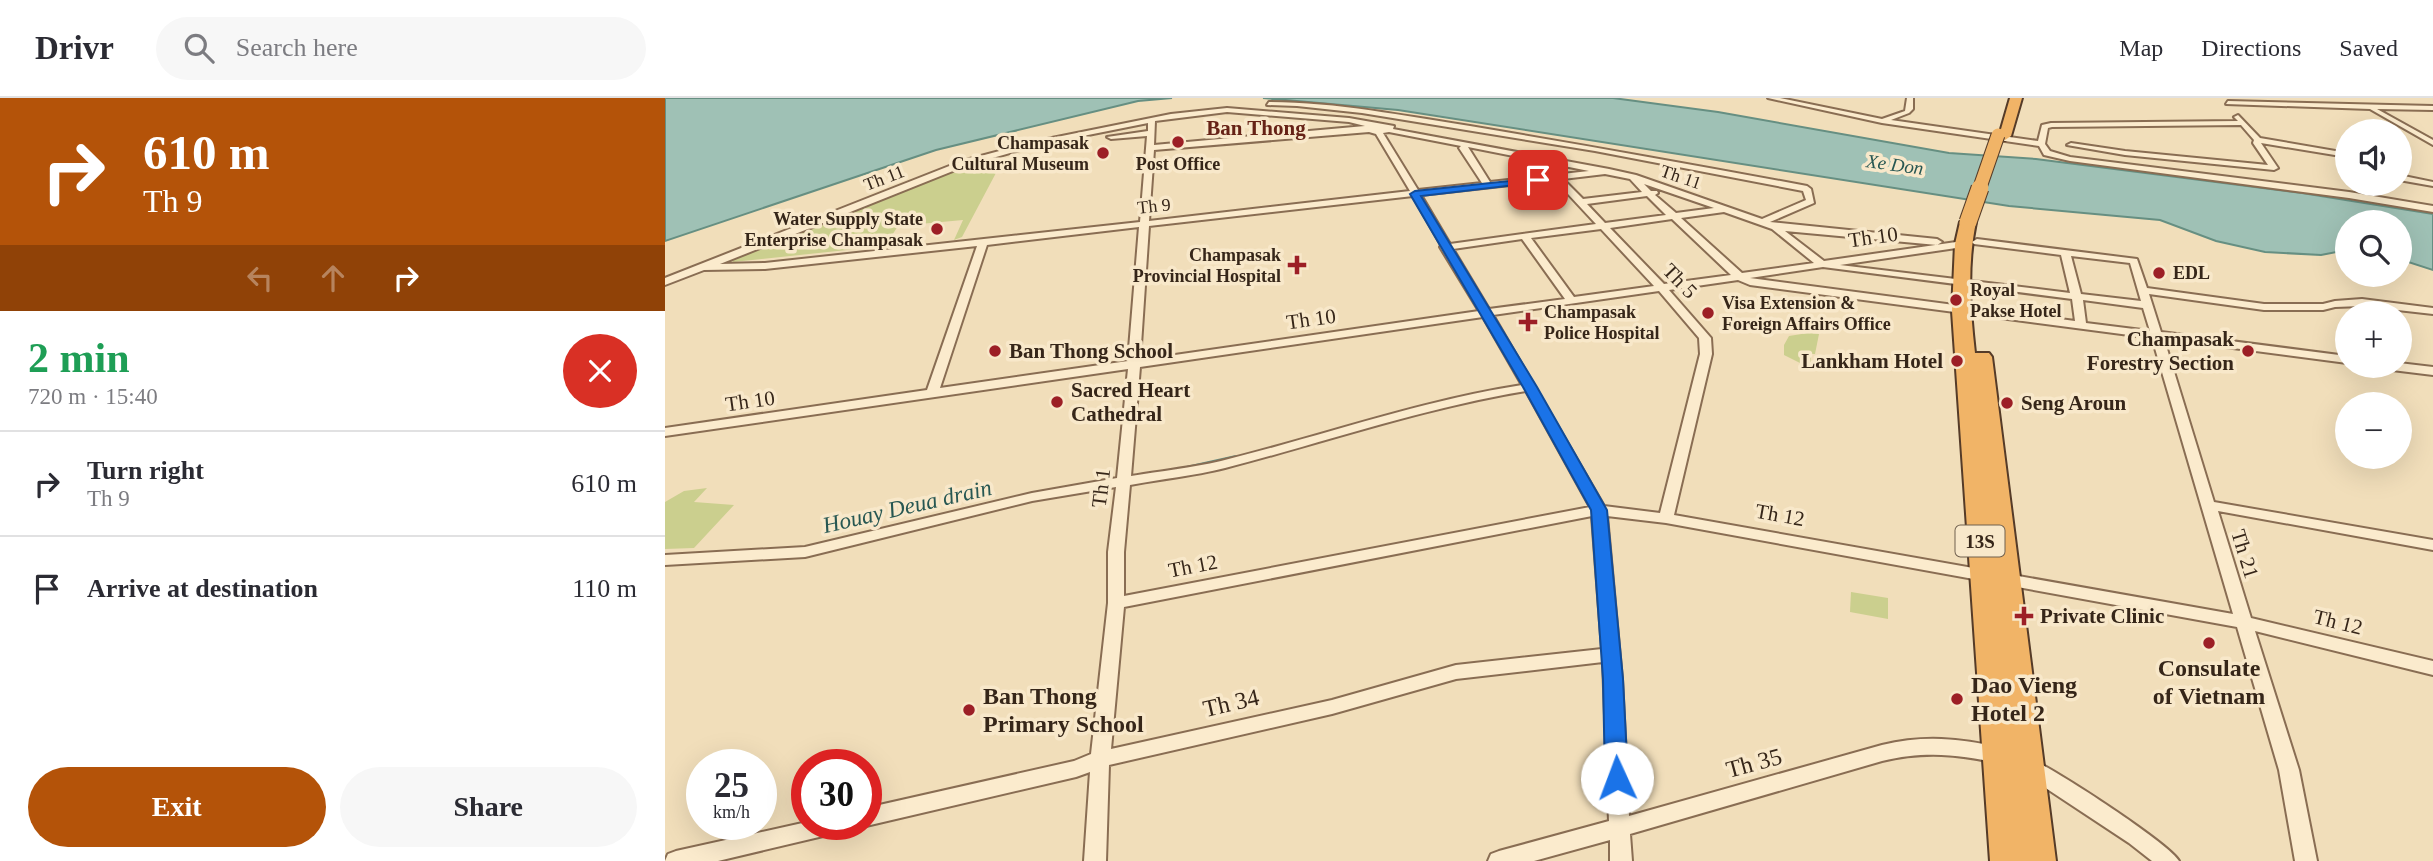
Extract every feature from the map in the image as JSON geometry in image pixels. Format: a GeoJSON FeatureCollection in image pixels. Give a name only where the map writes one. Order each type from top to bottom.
{"type":"FeatureCollection","features":[{"type":"Feature","properties":{"kind":"highway","name":"13S"},"geometry":{"type":"LineString","coordinates":[[2002,135],[2008,98]]}},
{"type":"Feature","properties":{"kind":"highway","name":"13S"},"geometry":{"type":"LineString","coordinates":[[2009,861],[1998,755],[1988,394],[1968,312],[1967,283],[1972,233],[2016,98]]}},
{"type":"Feature","properties":{"kind":"highway","name":"13S"},"geometry":{"type":"LineString","coordinates":[[1995,576],[2025,764],[2036,861]]}},
{"type":"Feature","properties":{"kind":"street"},"geometry":{"type":"LineString","coordinates":[[1771,98],[1881,122],[1958,135],[2042,144]]}},
{"type":"Feature","properties":{"kind":"street"},"geometry":{"type":"LineString","coordinates":[[1881,122],[1907,112],[1910,98]]}},
{"type":"Feature","properties":{"kind":"street"},"geometry":{"type":"LineString","coordinates":[[2226,101],[2433,108]]}},
{"type":"Feature","properties":{"kind":"street"},"geometry":{"type":"LineString","coordinates":[[2226,101],[2241,123],[2258,140],[2335,153]]}},
{"type":"Feature","properties":{"kind":"street"},"geometry":{"type":"LineString","coordinates":[[1193,106],[1297,104],[1362,111],[1582,146],[1807,189],[1811,201],[1763,222]]}},
{"type":"Feature","properties":{"kind":"street"},"geometry":{"type":"LineString","coordinates":[[1319,107],[1377,128],[1530,387],[1599,510],[1621,861]]}},
{"type":"Feature","properties":{"kind":"street"},"geometry":{"type":"LineString","coordinates":[[2372,108],[2433,144]]}},
{"type":"Feature","properties":{"kind":"street","name":"Th 11"},"geometry":{"type":"LineString","coordinates":[[665,282],[965,163],[1015,148],[1066,137],[1151,127],[1191,113],[1246,110],[1349,120],[1377,128],[1609,171],[1673,190],[1775,227],[1972,233],[2066,254],[2134,261]]}},
{"type":"Feature","properties":{"kind":"street"},"geometry":{"type":"LineString","coordinates":[[2241,123],[2051,125],[2045,127],[2042,144],[2047,153],[2062,158],[2349,195],[2433,209]]}},
{"type":"Feature","properties":{"kind":"street","name":"Th 1"},"geometry":{"type":"LineString","coordinates":[[1095,861],[1100,759],[1116,604],[1116,552],[1134,363],[1151,127]]}},
{"type":"Feature","properties":{"kind":"street"},"geometry":{"type":"LineString","coordinates":[[1150,148],[1377,128]]}},
{"type":"Feature","properties":{"kind":"street"},"geometry":{"type":"LineString","coordinates":[[2071,145],[2274,168],[2257,143],[2258,140]]}},
{"type":"Feature","properties":{"kind":"street"},"geometry":{"type":"LineString","coordinates":[[1467,145],[1463,148],[1488,186]]}},
{"type":"Feature","properties":{"kind":"street","name":"Th 9"},"geometry":{"type":"LineString","coordinates":[[701,267],[765,266],[1609,171]]}},
{"type":"Feature","properties":{"kind":"street"},"geometry":{"type":"LineString","coordinates":[[1633,177],[1740,277],[1766,285],[2335,358]]}},
{"type":"Feature","properties":{"kind":"street","name":"Th 5"},"geometry":{"type":"LineString","coordinates":[[1558,178],[1688,316],[1705,338],[1707,346],[1666,518]]}},
{"type":"Feature","properties":{"kind":"street"},"geometry":{"type":"LineString","coordinates":[[2412,180],[2433,184]]}},
{"type":"Feature","properties":{"kind":"street"},"geometry":{"type":"LineString","coordinates":[[1579,202],[1673,190]]}},
{"type":"Feature","properties":{"kind":"street"},"geometry":{"type":"LineString","coordinates":[[1445,247],[1726,209]]}},
{"type":"Feature","properties":{"kind":"street"},"geometry":{"type":"LineString","coordinates":[[1775,227],[1822,264],[1840,268],[2076,296],[2265,307],[2362,304],[2433,311]]}},
{"type":"Feature","properties":{"kind":"street","name":"Th 10"},"geometry":{"type":"LineString","coordinates":[[665,432],[1740,277],[1822,264],[1972,233]]}},
{"type":"Feature","properties":{"kind":"street"},"geometry":{"type":"LineString","coordinates":[[1525,237],[1571,300]]}},
{"type":"Feature","properties":{"kind":"street"},"geometry":{"type":"LineString","coordinates":[[932,394],[983,241]]}},
{"type":"Feature","properties":{"kind":"street"},"geometry":{"type":"LineString","coordinates":[[2066,254],[2081,326]]}},
{"type":"Feature","properties":{"kind":"street","name":"Th 21"},"geometry":{"type":"LineString","coordinates":[[2134,261],[2186,439],[2209,505],[2289,770],[2306,861]]}},
{"type":"Feature","properties":{"kind":"street"},"geometry":{"type":"LineString","coordinates":[[1833,294],[1840,268]]}},
{"type":"Feature","properties":{"kind":"street"},"geometry":{"type":"LineString","coordinates":[[2412,368],[2433,371]]}},
{"type":"Feature","properties":{"kind":"street"},"geometry":{"type":"LineString","coordinates":[[665,559],[804,552],[1033,497],[1221,465],[1385,418],[1480,395],[1530,387]]}},
{"type":"Feature","properties":{"kind":"street"},"geometry":{"type":"LineString","coordinates":[[2209,505],[2433,545]]}},
{"type":"Feature","properties":{"kind":"street","name":"Th 12"},"geometry":{"type":"LineString","coordinates":[[1116,604],[1599,510],[1666,518],[2243,622],[2433,668]]}},
{"type":"Feature","properties":{"kind":"street","name":"Th 34"},"geometry":{"type":"LineString","coordinates":[[882,813],[1076,769],[1100,759],[1332,707],[1456,672],[1610,655]]}},
{"type":"Feature","properties":{"kind":"street","name":"Th 35"},"geometry":{"type":"LineString","coordinates":[[1499,861],[1898,748],[1921,744],[1949,745],[1998,755],[2025,764],[2136,836],[2168,861]]}},
{"type":"Feature","properties":{"kind":"street"},"geometry":{"type":"LineString","coordinates":[[676,861],[791,834]]}},
{"type":"Feature","properties":{"kind":"green space"},"geometry":{"type":"Polygon","coordinates":[[[986,160],[981,170],[997,171],[962,237],[954,240],[963,220],[898,226],[885,246],[732,260],[742,254],[986,160]]]}},
{"type":"Feature","properties":{"kind":"green space"},"geometry":{"type":"Polygon","coordinates":[[[1819,334],[1815,354],[1811,354],[1810,368],[1784,355],[1784,345],[1789,336],[1819,334]]]}},
{"type":"Feature","properties":{"kind":"green space"},"geometry":{"type":"Polygon","coordinates":[[[707,488],[694,502],[734,505],[694,548],[665,549],[665,502],[684,491],[707,488]]]}},
{"type":"Feature","properties":{"kind":"green space"},"geometry":{"type":"Polygon","coordinates":[[[1851,592],[1888,598],[1888,619],[1850,612],[1851,592]]]}},
{"type":"Feature","properties":{"kind":"water"},"geometry":{"type":"Polygon","coordinates":[[[665,98],[1172,98],[1138,101],[936,150],[665,241],[665,98]]]}},
{"type":"Feature","properties":{"kind":"water","name":"Xe Don"},"geometry":{"type":"Polygon","coordinates":[[[1263,98],[1613,98],[1718,112],[1949,153],[2036,159],[2302,193],[2408,210],[2335,210],[2335,252],[2321,255],[2265,252],[2216,241],[2160,220],[2009,206],[1398,110],[1263,98]]]}},
{"type":"Feature","properties":{"kind":"water"},"geometry":{"type":"Polygon","coordinates":[[[2412,211],[2433,214],[2433,270],[2412,263],[2412,211]]]}},
{"type":"Feature","properties":{"kind":"waterway","name":"Houay Deua drain"},"geometry":{"type":"LineString","coordinates":[[1452,399],[1513,387]]}},
{"type":"Feature","properties":{"kind":"waterway","name":"Houay Deua drain"},"geometry":{"type":"LineString","coordinates":[[1377,418],[1403,411]]}},
{"type":"Feature","properties":{"kind":"waterway","name":"Houay Deua drain"},"geometry":{"type":"LineString","coordinates":[[1181,469],[1235,457]]}},
{"type":"Feature","properties":{"kind":"place","name":"Post Office"},"geometry":{"type":"Point","coordinates":[1178,142]}},
{"type":"Feature","properties":{"kind":"place","name":"Champasak Cultural Museum"},"geometry":{"type":"Point","coordinates":[1103,153]}},
{"type":"Feature","properties":{"kind":"place","name":"Water Supply State Enterprise Champasak"},"geometry":{"type":"Point","coordinates":[937,229]}},
{"type":"Feature","properties":{"kind":"place","name":"Champasak Provincial Hospital"},"geometry":{"type":"Point","coordinates":[1297,265]}},
{"type":"Feature","properties":{"kind":"place","name":"EDL"},"geometry":{"type":"Point","coordinates":[2159,273]}},
{"type":"Feature","properties":{"kind":"place","name":"Royal Pakse Hotel"},"geometry":{"type":"Point","coordinates":[1956,300]}},
{"type":"Feature","properties":{"kind":"place","name":"Visa Extension & Foreign Affairs Office"},"geometry":{"type":"Point","coordinates":[1708,313]}},
{"type":"Feature","properties":{"kind":"place","name":"Champasak Police Hospital"},"geometry":{"type":"Point","coordinates":[1528,322]}},
{"type":"Feature","properties":{"kind":"place","name":"Ban Thong School"},"geometry":{"type":"Point","coordinates":[995,351]}},
{"type":"Feature","properties":{"kind":"place","name":"Champasak Forestry Section"},"geometry":{"type":"Point","coordinates":[2248,351]}},
{"type":"Feature","properties":{"kind":"place","name":"Lankham Hotel"},"geometry":{"type":"Point","coordinates":[1957,361]}},
{"type":"Feature","properties":{"kind":"place","name":"Sacred Heart Cathedral"},"geometry":{"type":"Point","coordinates":[1057,402]}},
{"type":"Feature","properties":{"kind":"place","name":"Seng Aroun"},"geometry":{"type":"Point","coordinates":[2007,403]}},
{"type":"Feature","properties":{"kind":"place","name":"Private Clinic"},"geometry":{"type":"Point","coordinates":[2024,616]}},
{"type":"Feature","properties":{"kind":"place","name":"Consulate of Vietnam"},"geometry":{"type":"Point","coordinates":[2209,643]}},
{"type":"Feature","properties":{"kind":"place","name":"Dao Vieng Hotel 2"},"geometry":{"type":"Point","coordinates":[1957,699]}},
{"type":"Feature","properties":{"kind":"place","name":"Ban Thong Primary School"},"geometry":{"type":"Point","coordinates":[969,710]}},
{"type":"Feature","properties":{"kind":"district","name":"Ban Thong"},"geometry":{"type":"Point","coordinates":[1256,128]}},
{"type":"Feature","properties":{"kind":"route"},"geometry":{"type":"LineString","coordinates":[[1538,180],[1415,194],[1530,387],[1599,510],[1613,679],[1617,778]]}}]}
